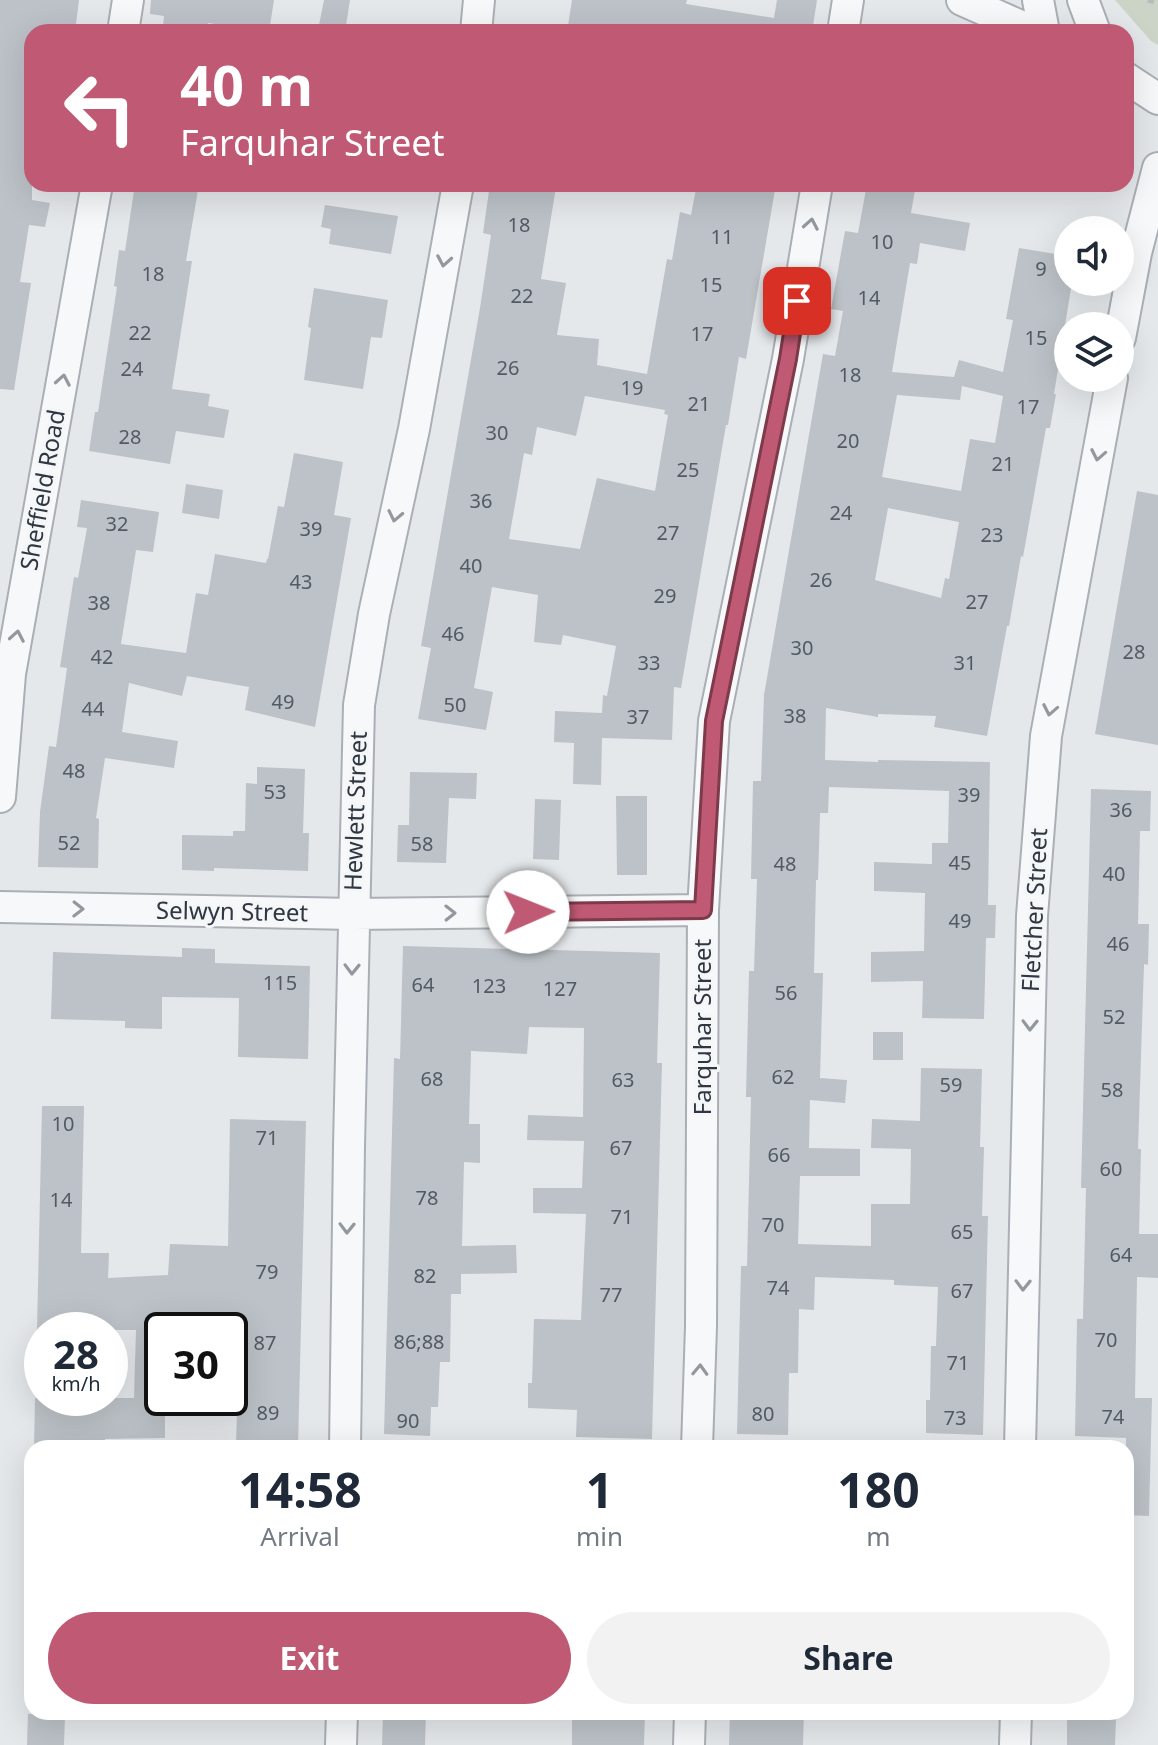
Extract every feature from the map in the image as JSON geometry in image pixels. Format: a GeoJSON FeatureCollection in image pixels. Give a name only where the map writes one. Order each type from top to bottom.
{"type":"FeatureCollection","features":[{"type":"Feature","properties":{"kind":"street"},"geometry":{"type":"LineString","coordinates":[[124,24],[128,0]]}},
{"type":"Feature","properties":{"kind":"street"},"geometry":{"type":"LineString","coordinates":[[477,24],[479,0]]}},
{"type":"Feature","properties":{"kind":"street"},"geometry":{"type":"LineString","coordinates":[[844,24],[848,0]]}},
{"type":"Feature","properties":{"kind":"street"},"geometry":{"type":"LineString","coordinates":[[962,0],[1016,24]]}},
{"type":"Feature","properties":{"kind":"street"},"geometry":{"type":"LineString","coordinates":[[1038,0],[1042,24]]}},
{"type":"Feature","properties":{"kind":"street"},"geometry":{"type":"LineString","coordinates":[[1083,0],[1092,24]]}},
{"type":"Feature","properties":{"kind":"street"},"geometry":{"type":"LineString","coordinates":[[1134,83],[1158,99]]}},
{"type":"Feature","properties":{"kind":"street"},"geometry":{"type":"LineString","coordinates":[[1125,312],[1158,168]]}},
{"type":"Feature","properties":{"kind":"street","name":"Sheffield Road"},"geometry":{"type":"LineString","coordinates":[[0,797],[10,674],[96,192]]}},
{"type":"Feature","properties":{"kind":"street","name":"Hewlett Street"},"geometry":{"type":"LineString","coordinates":[[345,1440],[359,705],[374,614],[414,429],[457,192]]}},
{"type":"Feature","properties":{"kind":"street","name":"Farquhar Street"},"geometry":{"type":"LineString","coordinates":[[697,1440],[703,910],[714,721],[788,359],[816,192]]}},
{"type":"Feature","properties":{"kind":"street","name":"Fletcher Street"},"geometry":{"type":"LineString","coordinates":[[1020,1440],[1032,916],[1046,736],[1109,392]]}},
{"type":"Feature","properties":{"kind":"street","name":"Selwyn Street"},"geometry":{"type":"LineString","coordinates":[[0,907],[353,914],[703,910]]}},
{"type":"Feature","properties":{"kind":"street"},"geometry":{"type":"LineString","coordinates":[[341,1745],[342,1720]]}},
{"type":"Feature","properties":{"kind":"street"},"geometry":{"type":"LineString","coordinates":[[689,1745],[690,1720]]}},
{"type":"Feature","properties":{"kind":"street"},"geometry":{"type":"LineString","coordinates":[[1015,1745],[1016,1720]]}},
{"type":"Feature","properties":{"kind":"path"},"geometry":{"type":"LineString","coordinates":[[1148,0],[1158,3]]}},
{"type":"Feature","properties":{"kind":"shaded area"},"geometry":{"type":"Polygon","coordinates":[[[1115,0],[1158,0],[1158,45],[1151,41],[1115,0]]]}},
{"type":"Feature","properties":{"kind":"building"},"geometry":{"type":"Polygon","coordinates":[[[0,0],[79,0],[76,24],[24,24],[24,192],[32,192],[32,200],[50,203],[45,227],[29,225],[20,282],[31,283],[14,390],[0,389],[0,0]]]}},
{"type":"Feature","properties":{"kind":"building"},"geometry":{"type":"Polygon","coordinates":[[[151,0],[274,0],[270,24],[163,24],[164,16],[150,14],[151,0]]]}},
{"type":"Feature","properties":{"kind":"building"},"geometry":{"type":"Polygon","coordinates":[[[324,0],[350,0],[346,24],[319,24],[324,0]]]}},
{"type":"Feature","properties":{"kind":"building"},"geometry":{"type":"Polygon","coordinates":[[[572,0],[687,0],[686,4],[774,18],[777,0],[817,0],[813,24],[568,24],[572,0]]]}},
{"type":"Feature","properties":{"kind":"building"},"geometry":{"type":"Polygon","coordinates":[[[134,192],[198,192],[186,261],[192,261],[172,389],[210,394],[208,406],[229,410],[224,438],[176,431],[170,464],[89,451],[117,287],[114,286],[119,250],[125,251],[134,192]]]}},
{"type":"Feature","properties":{"kind":"building"},"geometry":{"type":"Polygon","coordinates":[[[489,192],[555,192],[541,279],[566,283],[557,335],[599,339],[597,365],[647,374],[667,259],[672,260],[680,212],[691,215],[695,192],[775,192],[746,359],[739,357],[726,425],[681,688],[674,687],[672,740],[602,738],[601,785],[573,784],[574,743],[554,742],[555,711],[602,713],[603,695],[607,696],[616,646],[563,635],[561,645],[534,642],[538,595],[492,587],[474,688],[493,692],[486,730],[418,719],[431,648],[421,646],[491,235],[483,233],[489,192]],[[585,396],[576,436],[537,427],[532,455],[524,453],[509,539],[580,549],[597,478],[655,491],[668,415],[664,414],[665,410],[585,396]]]}},
{"type":"Feature","properties":{"kind":"building"},"geometry":{"type":"Polygon","coordinates":[[[866,192],[915,192],[911,213],[970,223],[965,251],[920,243],[917,264],[910,263],[892,372],[954,377],[959,360],[1003,372],[1013,320],[1006,319],[1019,248],[1054,254],[1054,296],[1070,296],[1067,312],[1054,312],[1056,394],[1050,428],[1046,428],[987,736],[934,727],[936,716],[878,714],[878,717],[826,708],[825,760],[990,762],[988,905],[996,905],[995,938],[986,938],[984,1019],[922,1018],[923,981],[871,982],[871,952],[924,951],[925,893],[874,891],[874,862],[932,864],[932,843],[948,843],[949,791],[829,787],[828,813],[820,813],[816,880],[814,973],[823,973],[820,1078],[847,1080],[845,1103],[810,1100],[809,1148],[860,1149],[860,1176],[800,1176],[798,1244],[871,1246],[871,1204],[910,1204],[911,1149],[871,1148],[872,1119],[920,1121],[921,1068],[982,1069],[982,1216],[988,1216],[983,1435],[926,1433],[931,1346],[936,1346],[938,1287],[894,1285],[894,1280],[815,1277],[814,1310],[799,1309],[798,1373],[789,1373],[788,1435],[737,1434],[741,1266],[747,1266],[751,1097],[746,1097],[749,971],[754,971],[757,879],[751,879],[753,781],[761,781],[764,695],[823,354],[835,356],[843,311],[831,309],[845,231],[858,233],[866,192]],[[962,386],[960,400],[897,395],[882,477],[961,491],[970,439],[995,443],[1003,396],[962,386]],[[888,508],[875,580],[941,598],[945,578],[949,579],[959,522],[888,508]]]}},
{"type":"Feature","properties":{"kind":"building"},"geometry":{"type":"Polygon","coordinates":[[[325,205],[398,216],[391,254],[329,244],[331,229],[321,227],[325,205]]]}},
{"type":"Feature","properties":{"kind":"building"},"geometry":{"type":"Polygon","coordinates":[[[314,288],[388,300],[382,338],[371,337],[363,389],[304,380],[314,288]]]}},
{"type":"Feature","properties":{"kind":"building"},"geometry":{"type":"Polygon","coordinates":[[[294,453],[343,462],[334,515],[351,518],[315,727],[245,710],[249,687],[187,676],[182,696],[129,683],[122,732],[178,741],[174,768],[105,758],[96,818],[99,819],[98,868],[38,867],[40,812],[49,746],[56,747],[67,668],[60,667],[74,577],[78,578],[87,528],[77,527],[81,500],[159,512],[153,552],[136,550],[121,644],[186,653],[196,593],[208,595],[215,554],[266,563],[278,506],[284,507],[294,453]]]}},
{"type":"Feature","properties":{"kind":"building"},"geometry":{"type":"Polygon","coordinates":[[[186,484],[223,490],[219,519],[182,513],[186,484]]]}},
{"type":"Feature","properties":{"kind":"building"},"geometry":{"type":"Polygon","coordinates":[[[1137,491],[1158,495],[1158,745],[1095,734],[1137,491]]]}},
{"type":"Feature","properties":{"kind":"building"},"geometry":{"type":"Polygon","coordinates":[[[257,767],[305,769],[303,833],[309,833],[308,871],[182,870],[182,835],[233,836],[233,831],[245,831],[246,783],[257,784],[257,767]]]}},
{"type":"Feature","properties":{"kind":"building"},"geometry":{"type":"Polygon","coordinates":[[[410,772],[477,773],[476,799],[449,798],[446,863],[397,862],[398,825],[409,825],[410,772]]]}},
{"type":"Feature","properties":{"kind":"building"},"geometry":{"type":"Polygon","coordinates":[[[1091,789],[1151,791],[1150,831],[1140,831],[1138,924],[1149,924],[1148,965],[1144,964],[1138,1149],[1141,1149],[1139,1234],[1158,1234],[1158,1278],[1137,1277],[1135,1398],[1152,1398],[1149,1516],[1134,1515],[1134,1440],[1075,1436],[1077,1319],[1083,1319],[1086,1188],[1081,1188],[1091,789]]]}},
{"type":"Feature","properties":{"kind":"building"},"geometry":{"type":"Polygon","coordinates":[[[616,796],[647,796],[647,875],[617,875],[616,796]]]}},
{"type":"Feature","properties":{"kind":"building"},"geometry":{"type":"Polygon","coordinates":[[[535,799],[561,800],[559,860],[533,859],[535,799]]]}},
{"type":"Feature","properties":{"kind":"building"},"geometry":{"type":"Polygon","coordinates":[[[403,946],[660,953],[657,1063],[662,1063],[652,1439],[576,1437],[577,1410],[528,1408],[534,1319],[581,1320],[586,1214],[533,1213],[533,1188],[582,1188],[584,1141],[527,1140],[528,1115],[583,1117],[584,1028],[529,1027],[527,1054],[471,1051],[469,1124],[480,1124],[480,1163],[464,1162],[462,1246],[516,1245],[517,1273],[461,1274],[461,1294],[451,1294],[450,1362],[440,1362],[438,1407],[431,1407],[430,1436],[384,1434],[394,1058],[400,1059],[403,946]]]}},
{"type":"Feature","properties":{"kind":"building"},"geometry":{"type":"Polygon","coordinates":[[[182,948],[215,949],[215,963],[310,966],[308,1059],[238,1057],[239,998],[162,997],[162,1029],[125,1028],[125,1021],[51,1019],[53,952],[182,957],[182,948]]]}},
{"type":"Feature","properties":{"kind":"building"},"geometry":{"type":"Polygon","coordinates":[[[873,1032],[903,1032],[903,1060],[873,1060],[873,1032]]]}},
{"type":"Feature","properties":{"kind":"building"},"geometry":{"type":"Polygon","coordinates":[[[42,1106],[84,1106],[81,1253],[109,1253],[108,1278],[168,1275],[170,1244],[228,1246],[230,1119],[306,1121],[298,1440],[236,1440],[237,1416],[248,1416],[248,1312],[144,1312],[144,1416],[165,1416],[165,1438],[34,1440],[35,1416],[128,1416],[128,1398],[134,1398],[136,1330],[128,1330],[128,1312],[37,1312],[42,1106]]]}},
{"type":"Feature","properties":{"kind":"building"},"geometry":{"type":"Polygon","coordinates":[[[28,1720],[65,1720],[64,1745],[27,1745],[28,1720]]]}},
{"type":"Feature","properties":{"kind":"building"},"geometry":{"type":"Polygon","coordinates":[[[383,1720],[426,1720],[425,1745],[382,1745],[383,1720]]]}},
{"type":"Feature","properties":{"kind":"building"},"geometry":{"type":"Polygon","coordinates":[[[572,1720],[645,1720],[644,1745],[572,1745],[572,1720]]]}},
{"type":"Feature","properties":{"kind":"building"},"geometry":{"type":"Polygon","coordinates":[[[730,1720],[804,1720],[803,1745],[729,1745],[730,1720]]]}},
{"type":"Feature","properties":{"kind":"building"},"geometry":{"type":"Polygon","coordinates":[[[1067,1720],[1116,1720],[1115,1745],[1067,1745],[1067,1720]]]}},
{"type":"Feature","properties":{"kind":"route"},"geometry":{"type":"LineString","coordinates":[[528,912],[703,910],[714,721],[788,359],[797,301]]}}]}
